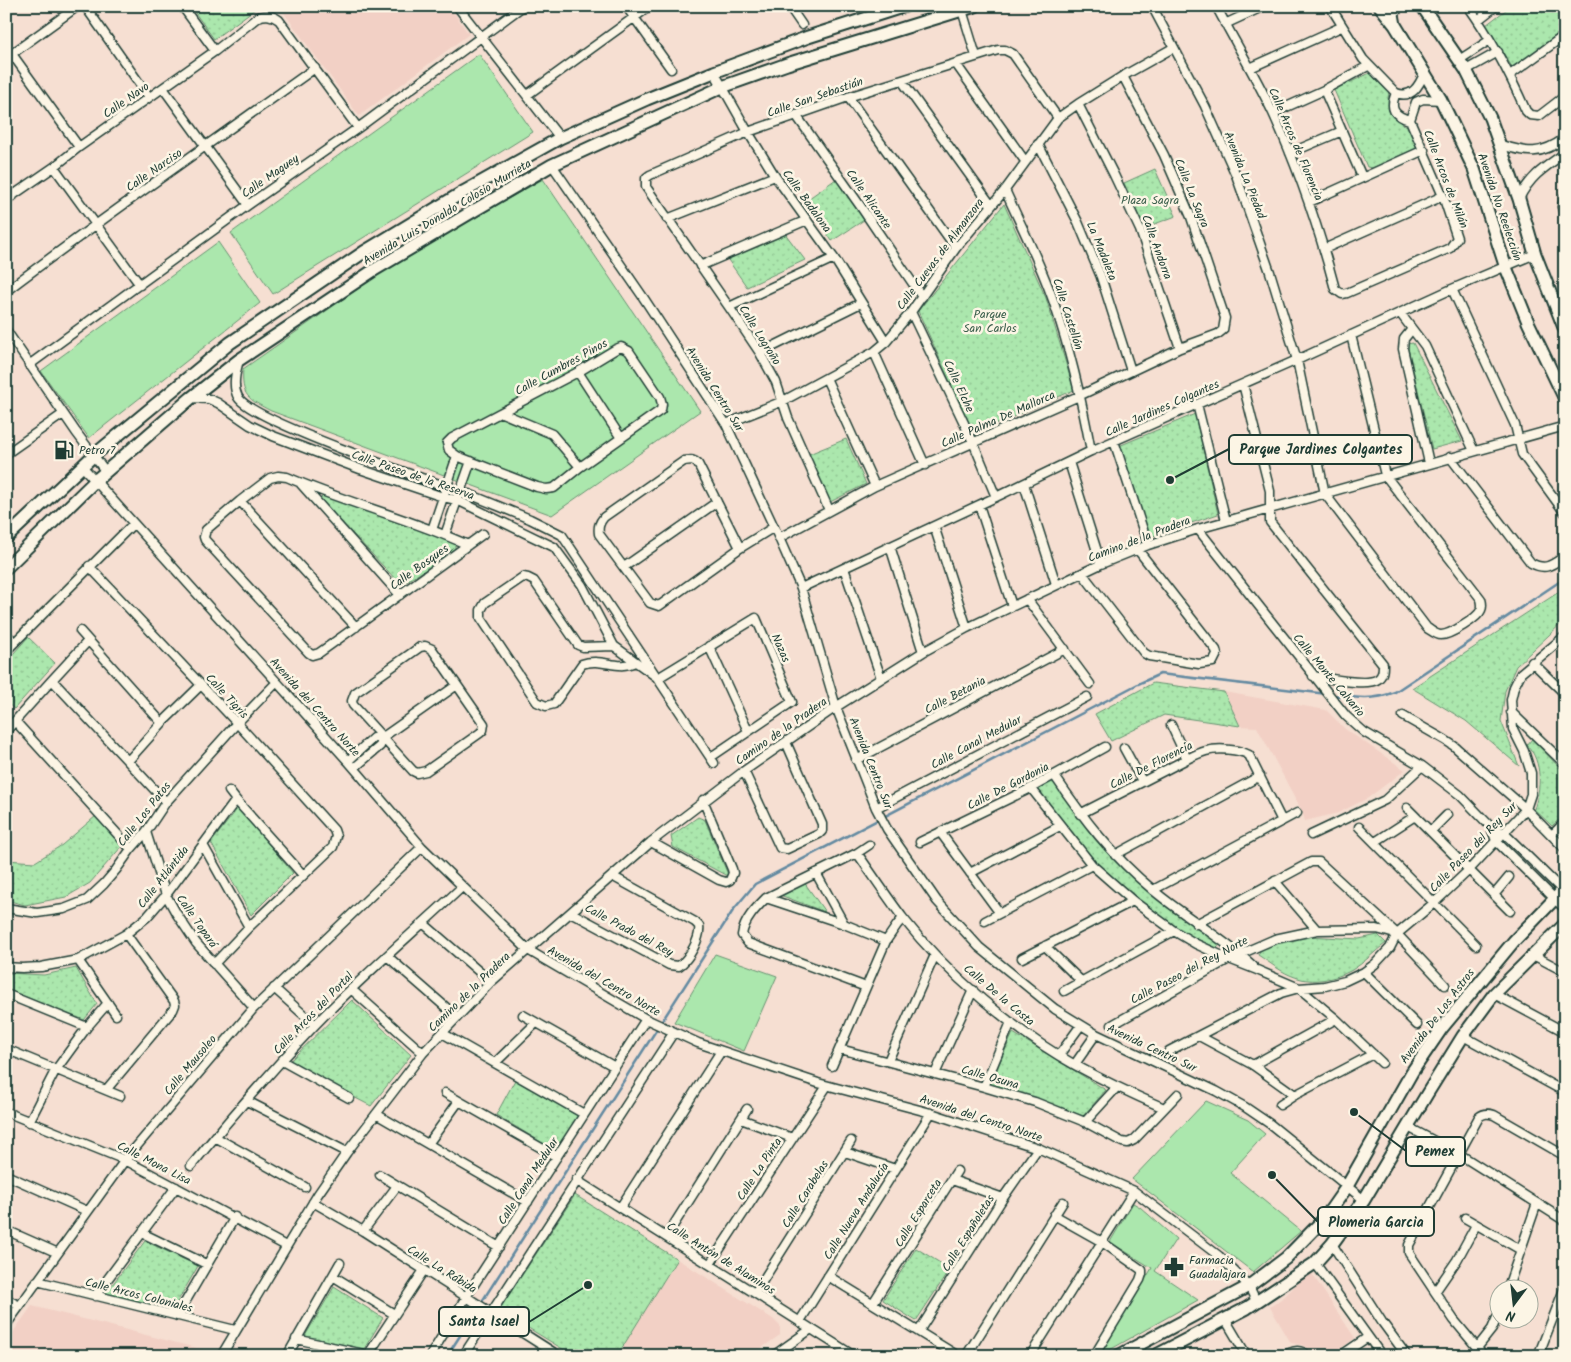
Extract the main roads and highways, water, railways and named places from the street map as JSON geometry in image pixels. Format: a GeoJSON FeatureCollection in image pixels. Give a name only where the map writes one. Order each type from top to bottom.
{"type":"FeatureCollection","features":[{"type":"Feature","properties":{"kind":"main road","name":"Avenida Luis Donaldo Colosio Murrieta"},"geometry":{"type":"LineString","coordinates":[[6,538],[93,456],[230,343],[364,252],[465,191],[560,138],[647,99],[808,37],[905,6]]}},
{"type":"Feature","properties":{"kind":"main road","name":"Avenida Luis Donaldo Colosio Murrieta"},"geometry":{"type":"LineString","coordinates":[[6,568],[95,481],[191,398],[239,360],[374,270],[552,165],[722,87],[976,6]]}},
{"type":"Feature","properties":{"kind":"main road","name":"Avenida No Reelección"},"geometry":{"type":"LineString","coordinates":[[1380,6],[1395,25],[1425,72],[1474,168],[1506,265],[1528,322],[1565,399]]}},
{"type":"Feature","properties":{"kind":"main road"},"geometry":{"type":"LineString","coordinates":[[1395,25],[1393,14],[1397,6]]}},
{"type":"Feature","properties":{"kind":"main road","name":"Avenida No Reelección"},"geometry":{"type":"LineString","coordinates":[[1422,7],[1466,70],[1490,118],[1519,198],[1535,254],[1565,330]]}},
{"type":"Feature","properties":{"kind":"main road","name":"Avenida De Los Astros"},"geometry":{"type":"LineString","coordinates":[[1118,1356],[1249,1286],[1286,1258],[1326,1218],[1346,1188],[1412,1072],[1442,1028],[1514,941],[1562,892]]}},
{"type":"Feature","properties":{"kind":"main road"},"geometry":{"type":"LineString","coordinates":[[1155,1356],[1256,1301],[1315,1263],[1332,1244],[1364,1200],[1463,1036],[1494,994],[1565,924]]}},
{"type":"Feature","properties":{"kind":"waterway"},"geometry":{"type":"LineString","coordinates":[[1333,695],[1371,698],[1395,692],[1565,578]]}},
{"type":"Feature","properties":{"kind":"waterway"},"geometry":{"type":"LineString","coordinates":[[447,1356],[734,909],[755,884],[1160,674],[1327,694]]}},
{"type":"Feature","properties":{"kind":"place","name":"Petro 7"},"geometry":{"type":"Point","coordinates":[64,450]}},
{"type":"Feature","properties":{"kind":"place","name":"Parque Jardines Colgantes"},"geometry":{"type":"Point","coordinates":[1170,480]}},
{"type":"Feature","properties":{"kind":"place","name":"Pemex"},"geometry":{"type":"Point","coordinates":[1354,1112]}},
{"type":"Feature","properties":{"kind":"place","name":"Plomeria Garcia"},"geometry":{"type":"Point","coordinates":[1272,1175]}},
{"type":"Feature","properties":{"kind":"place","name":"Farmacia Guadalajara"},"geometry":{"type":"Point","coordinates":[1174,1267]}},
{"type":"Feature","properties":{"kind":"place","name":"Santa Isael"},"geometry":{"type":"Point","coordinates":[588,1285]}},
{"type":"Feature","properties":{"kind":"park label","name":"Plaza Sagra"},"geometry":{"type":"Point","coordinates":[1150,200]}},
{"type":"Feature","properties":{"kind":"park label","name":"Parque San Carlos"},"geometry":{"type":"Point","coordinates":[990,321]}}]}
